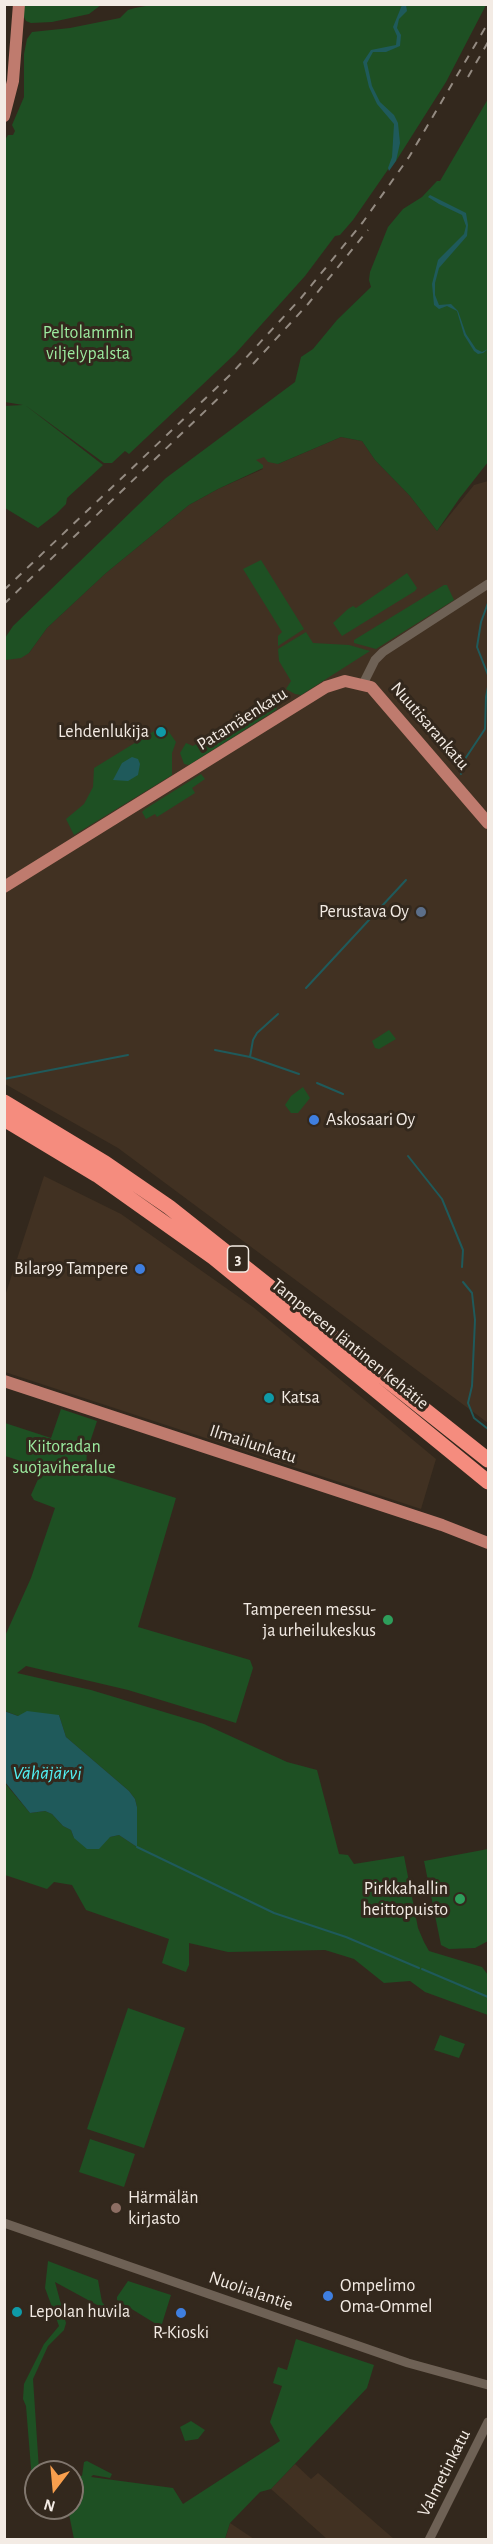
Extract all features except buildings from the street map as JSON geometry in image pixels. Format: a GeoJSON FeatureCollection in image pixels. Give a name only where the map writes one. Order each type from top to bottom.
{"type":"FeatureCollection","features":[{"type":"Feature","properties":{"kind":"highway","name":"Tampereen läntinen kehätie"},"geometry":{"type":"LineString","coordinates":[[4,1102],[105,1163],[169,1207],[489,1460]]}},
{"type":"Feature","properties":{"kind":"highway","name":"Tampereen läntinen kehätie"},"geometry":{"type":"LineString","coordinates":[[4,1119],[97,1175],[204,1251],[488,1482]]}},
{"type":"Feature","properties":{"kind":"highway"},"geometry":{"type":"LineString","coordinates":[[456,1436],[489,1454]]}},
{"type":"Feature","properties":{"kind":"main road"},"geometry":{"type":"LineString","coordinates":[[4,116],[13,81],[19,4]]}},
{"type":"Feature","properties":{"kind":"main road","name":"Patamäenkatu"},"geometry":{"type":"LineString","coordinates":[[4,887],[326,687],[345,681],[363,684]]}},
{"type":"Feature","properties":{"kind":"main road","name":"Nuutisarankatu"},"geometry":{"type":"LineString","coordinates":[[363,684],[371,687],[381,697],[489,823]]}},
{"type":"Feature","properties":{"kind":"main road","name":"Ilmailunkatu"},"geometry":{"type":"LineString","coordinates":[[4,1381],[442,1525],[489,1543]]}},
{"type":"Feature","properties":{"kind":"street"},"geometry":{"type":"LineString","coordinates":[[363,684],[375,660],[383,652],[489,584]]}},
{"type":"Feature","properties":{"kind":"street","name":"Nuolialantie"},"geometry":{"type":"LineString","coordinates":[[4,2223],[408,2364],[489,2385]]}},
{"type":"Feature","properties":{"kind":"street","name":"Valmetinkatu"},"geometry":{"type":"LineString","coordinates":[[429,2540],[489,2422]]}},
{"type":"Feature","properties":{"kind":"shaded area"},"geometry":{"type":"Polygon","coordinates":[[[341,437],[362,441],[375,460],[410,496],[437,531],[474,485],[488,481],[488,1423],[118,1148],[5,1084],[4,657],[6,660],[29,653],[47,628],[106,573],[189,505],[263,469],[254,460],[256,452],[278,464],[341,437]]]}},
{"type":"Feature","properties":{"kind":"shaded area"},"geometry":{"type":"Polygon","coordinates":[[[44,1176],[121,1214],[253,1307],[436,1459],[421,1509],[5,1372],[5,1296],[44,1176]]]}},
{"type":"Feature","properties":{"kind":"shaded area"},"geometry":{"type":"Polygon","coordinates":[[[295,2464],[311,2479],[318,2473],[394,2539],[327,2539],[271,2489],[295,2464]]]}},
{"type":"Feature","properties":{"kind":"shaded area"},"geometry":{"type":"Polygon","coordinates":[[[230,2523],[254,2539],[225,2540],[230,2523]]]}},
{"type":"Feature","properties":{"kind":"green space"},"geometry":{"type":"Polygon","coordinates":[[[24,5],[101,5],[89,14],[52,22],[31,23],[26,21],[23,15],[24,5]]]}},
{"type":"Feature","properties":{"kind":"green space","name":"Peltolammin viljelypalsta"},"geometry":{"type":"Polygon","coordinates":[[[151,5],[486,5],[446,82],[396,161],[396,158],[353,220],[340,235],[335,236],[305,276],[235,354],[129,454],[125,451],[112,463],[104,463],[25,405],[103,465],[67,498],[66,504],[56,514],[38,528],[5,508],[4,406],[23,405],[5,402],[5,140],[15,131],[12,125],[24,97],[24,54],[27,39],[32,32],[70,28],[120,18],[128,10],[135,8],[151,5]]]}},
{"type":"Feature","properties":{"kind":"green space"},"geometry":{"type":"Polygon","coordinates":[[[488,99],[488,462],[437,531],[410,496],[375,460],[362,441],[341,437],[278,464],[268,462],[264,457],[256,460],[263,465],[263,468],[189,505],[106,573],[47,628],[29,653],[21,658],[6,660],[5,638],[13,626],[166,478],[295,382],[301,357],[313,349],[337,320],[371,287],[370,272],[388,227],[403,209],[422,197],[437,181],[440,181],[488,99]]]}},
{"type":"Feature","properties":{"kind":"green space"},"geometry":{"type":"Polygon","coordinates":[[[261,560],[304,629],[278,646],[278,636],[282,632],[243,569],[261,560]]]}},
{"type":"Feature","properties":{"kind":"green space"},"geometry":{"type":"Polygon","coordinates":[[[407,573],[417,588],[415,591],[342,636],[333,623],[348,609],[353,606],[356,608],[407,573]]]}},
{"type":"Feature","properties":{"kind":"green space"},"geometry":{"type":"Polygon","coordinates":[[[447,585],[454,600],[376,649],[354,643],[354,640],[447,585]]]}},
{"type":"Feature","properties":{"kind":"green space"},"geometry":{"type":"Polygon","coordinates":[[[306,632],[313,643],[349,645],[370,651],[301,695],[295,694],[286,689],[291,681],[279,661],[278,649],[306,632]]]}},
{"type":"Feature","properties":{"kind":"green space"},"geometry":{"type":"Polygon","coordinates":[[[270,698],[279,702],[276,710],[189,765],[184,764],[180,753],[186,743],[193,746],[270,698]]]}},
{"type":"Feature","properties":{"kind":"green space"},"geometry":{"type":"Polygon","coordinates":[[[164,725],[176,742],[172,753],[172,775],[74,835],[66,819],[84,804],[93,787],[94,768],[164,725]]]}},
{"type":"Feature","properties":{"kind":"green space"},"geometry":{"type":"Polygon","coordinates":[[[201,774],[205,779],[192,788],[195,793],[157,817],[155,814],[146,819],[142,812],[145,809],[201,774]]]}},
{"type":"Feature","properties":{"kind":"green space"},"geometry":{"type":"Polygon","coordinates":[[[389,1030],[396,1039],[379,1049],[375,1048],[372,1041],[389,1030]]]}},
{"type":"Feature","properties":{"kind":"green space"},"geometry":{"type":"Polygon","coordinates":[[[303,1087],[310,1098],[298,1113],[291,1113],[285,1105],[291,1096],[303,1087]]]}},
{"type":"Feature","properties":{"kind":"green space","name":"Kiitoradan suojaviheralue"},"geometry":{"type":"Polygon","coordinates":[[[61,1409],[97,1421],[87,1451],[86,1470],[176,1498],[138,1627],[250,1660],[253,1668],[236,1723],[128,1690],[26,1666],[17,1673],[91,1690],[204,1724],[287,1762],[317,1770],[339,1854],[348,1855],[354,1864],[404,1856],[418,1928],[424,1942],[429,1951],[482,1967],[488,1975],[488,2015],[425,1992],[410,1981],[384,1983],[354,1959],[325,1950],[228,1952],[189,1943],[189,1965],[186,1972],[162,1963],[169,1939],[86,1910],[72,1885],[54,1882],[47,1889],[5,1875],[4,1782],[30,1813],[45,1811],[52,1814],[63,1826],[71,1830],[74,1838],[119,1835],[137,1847],[135,1799],[129,1791],[66,1737],[59,1715],[18,1716],[5,1711],[5,1636],[31,1578],[55,1508],[34,1500],[31,1495],[43,1468],[5,1456],[5,1423],[51,1438],[61,1409]]]}},
{"type":"Feature","properties":{"kind":"green space","name":"Pirkkahallin heittopuisto"},"geometry":{"type":"Polygon","coordinates":[[[488,1849],[488,1941],[475,1948],[449,1949],[441,1945],[424,1861],[488,1849]]]}},
{"type":"Feature","properties":{"kind":"green space"},"geometry":{"type":"Polygon","coordinates":[[[128,2008],[185,2028],[144,2148],[87,2129],[128,2008]]]}},
{"type":"Feature","properties":{"kind":"green space"},"geometry":{"type":"Polygon","coordinates":[[[440,2035],[465,2044],[459,2058],[434,2050],[440,2035]]]}},
{"type":"Feature","properties":{"kind":"green space"},"geometry":{"type":"Polygon","coordinates":[[[90,2139],[135,2154],[124,2187],[79,2172],[90,2139]]]}},
{"type":"Feature","properties":{"kind":"green space"},"geometry":{"type":"Polygon","coordinates":[[[48,2261],[98,2280],[102,2302],[110,2312],[55,2282],[66,2323],[64,2330],[48,2346],[33,2379],[38,2460],[30,2460],[26,2406],[23,2399],[24,2384],[44,2344],[59,2326],[45,2288],[48,2261]]]}},
{"type":"Feature","properties":{"kind":"green space"},"geometry":{"type":"Polygon","coordinates":[[[128,2281],[171,2295],[161,2327],[117,2300],[128,2281]]]}},
{"type":"Feature","properties":{"kind":"green space"},"geometry":{"type":"Polygon","coordinates":[[[296,2339],[374,2365],[367,2388],[271,2489],[260,2492],[230,2523],[225,2539],[74,2539],[70,2520],[84,2520],[84,2462],[87,2461],[112,2474],[110,2478],[93,2475],[91,2477],[173,2488],[183,2504],[280,2441],[270,2422],[282,2386],[273,2383],[278,2367],[287,2370],[296,2339]]]}},
{"type":"Feature","properties":{"kind":"green space"},"geometry":{"type":"Polygon","coordinates":[[[191,2421],[205,2430],[198,2439],[185,2441],[180,2427],[191,2421]]]}},
{"type":"Feature","properties":{"kind":"water"},"geometry":{"type":"Polygon","coordinates":[[[402,5],[406,5],[407,11],[399,19],[397,28],[401,35],[400,46],[386,52],[373,52],[367,63],[372,86],[380,102],[394,115],[398,123],[400,143],[396,161],[389,171],[394,124],[377,104],[369,87],[363,62],[371,50],[396,45],[397,36],[393,27],[402,5]]]}},
{"type":"Feature","properties":{"kind":"water"},"geometry":{"type":"Polygon","coordinates":[[[430,195],[466,213],[467,236],[439,268],[435,295],[439,305],[451,304],[458,311],[466,334],[476,349],[482,352],[488,349],[483,353],[478,354],[474,351],[464,335],[457,311],[447,306],[439,309],[434,305],[432,284],[438,260],[464,234],[466,226],[462,215],[439,204],[428,197],[430,195]]]}},
{"type":"Feature","properties":{"kind":"water"},"geometry":{"type":"Polygon","coordinates":[[[132,757],[138,759],[140,764],[138,775],[128,781],[113,780],[122,763],[132,757]]]}},
{"type":"Feature","properties":{"kind":"water","name":"Vähäjärvi"},"geometry":{"type":"Polygon","coordinates":[[[4,1711],[18,1716],[27,1711],[59,1715],[66,1737],[129,1791],[135,1799],[137,1847],[119,1835],[110,1837],[99,1849],[87,1849],[74,1838],[71,1830],[63,1826],[52,1814],[45,1811],[30,1813],[5,1782],[4,1711]]]}},
{"type":"Feature","properties":{"kind":"waterway"},"geometry":{"type":"LineString","coordinates":[[488,603],[481,622],[477,647],[488,675]]}},
{"type":"Feature","properties":{"kind":"waterway"},"geometry":{"type":"LineString","coordinates":[[461,774],[465,759],[485,729],[488,687]]}},
{"type":"Feature","properties":{"kind":"waterway"},"geometry":{"type":"LineString","coordinates":[[306,988],[406,880]]}},
{"type":"Feature","properties":{"kind":"waterway"},"geometry":{"type":"LineString","coordinates":[[250,1057],[253,1040],[257,1033],[278,1014]]}},
{"type":"Feature","properties":{"kind":"waterway"},"geometry":{"type":"LineString","coordinates":[[215,1050],[250,1057],[299,1074]]}},
{"type":"Feature","properties":{"kind":"waterway"},"geometry":{"type":"LineString","coordinates":[[4,1079],[128,1055]]}},
{"type":"Feature","properties":{"kind":"waterway"},"geometry":{"type":"LineString","coordinates":[[317,1083],[343,1094]]}},
{"type":"Feature","properties":{"kind":"waterway"},"geometry":{"type":"LineString","coordinates":[[408,1156],[442,1199],[463,1250],[462,1267]]}},
{"type":"Feature","properties":{"kind":"waterway"},"geometry":{"type":"LineString","coordinates":[[463,1282],[472,1293],[475,1320],[472,1386],[468,1403],[474,1418],[488,1429]]}},
{"type":"Feature","properties":{"kind":"waterway"},"geometry":{"type":"LineString","coordinates":[[137,1847],[274,1913],[346,1937],[419,1968]]}},
{"type":"Feature","properties":{"kind":"waterway"},"geometry":{"type":"LineString","coordinates":[[422,1969],[488,1997]]}},
{"type":"Feature","properties":{"kind":"railway"},"geometry":{"type":"LineString","coordinates":[[4,590],[231,374],[301,298],[363,222],[409,157],[488,23]]}},
{"type":"Feature","properties":{"kind":"railway"},"geometry":{"type":"LineString","coordinates":[[468,77],[488,42]]}},
{"type":"Feature","properties":{"kind":"railway"},"geometry":{"type":"LineString","coordinates":[[253,364],[308,304],[368,230]]}},
{"type":"Feature","properties":{"kind":"railway"},"geometry":{"type":"LineString","coordinates":[[4,604],[227,390]]}},
{"type":"Feature","properties":{"kind":"place","name":"Lehdenlukija"},"geometry":{"type":"Point","coordinates":[161,732]}},
{"type":"Feature","properties":{"kind":"place","name":"Perustava Oy"},"geometry":{"type":"Point","coordinates":[421,912]}},
{"type":"Feature","properties":{"kind":"place","name":"Askosaari Oy"},"geometry":{"type":"Point","coordinates":[314,1120]}},
{"type":"Feature","properties":{"kind":"place","name":"Bilar99 Tampere"},"geometry":{"type":"Point","coordinates":[140,1269]}},
{"type":"Feature","properties":{"kind":"place","name":"Katsa"},"geometry":{"type":"Point","coordinates":[269,1398]}},
{"type":"Feature","properties":{"kind":"place","name":"Tampereen messu- ja urheilukeskus"},"geometry":{"type":"Point","coordinates":[388,1620]}},
{"type":"Feature","properties":{"kind":"place","name":"Pirkkahallin heittopuisto"},"geometry":{"type":"Point","coordinates":[460,1899]}},
{"type":"Feature","properties":{"kind":"place","name":"Härmälän kirjasto"},"geometry":{"type":"Point","coordinates":[116,2208]}},
{"type":"Feature","properties":{"kind":"place","name":"Ompelimo Oma-Ommel"},"geometry":{"type":"Point","coordinates":[328,2296]}},
{"type":"Feature","properties":{"kind":"place","name":"Lepolan huvila"},"geometry":{"type":"Point","coordinates":[17,2312]}},
{"type":"Feature","properties":{"kind":"place","name":"R-Kioski"},"geometry":{"type":"Point","coordinates":[181,2313]}}]}
